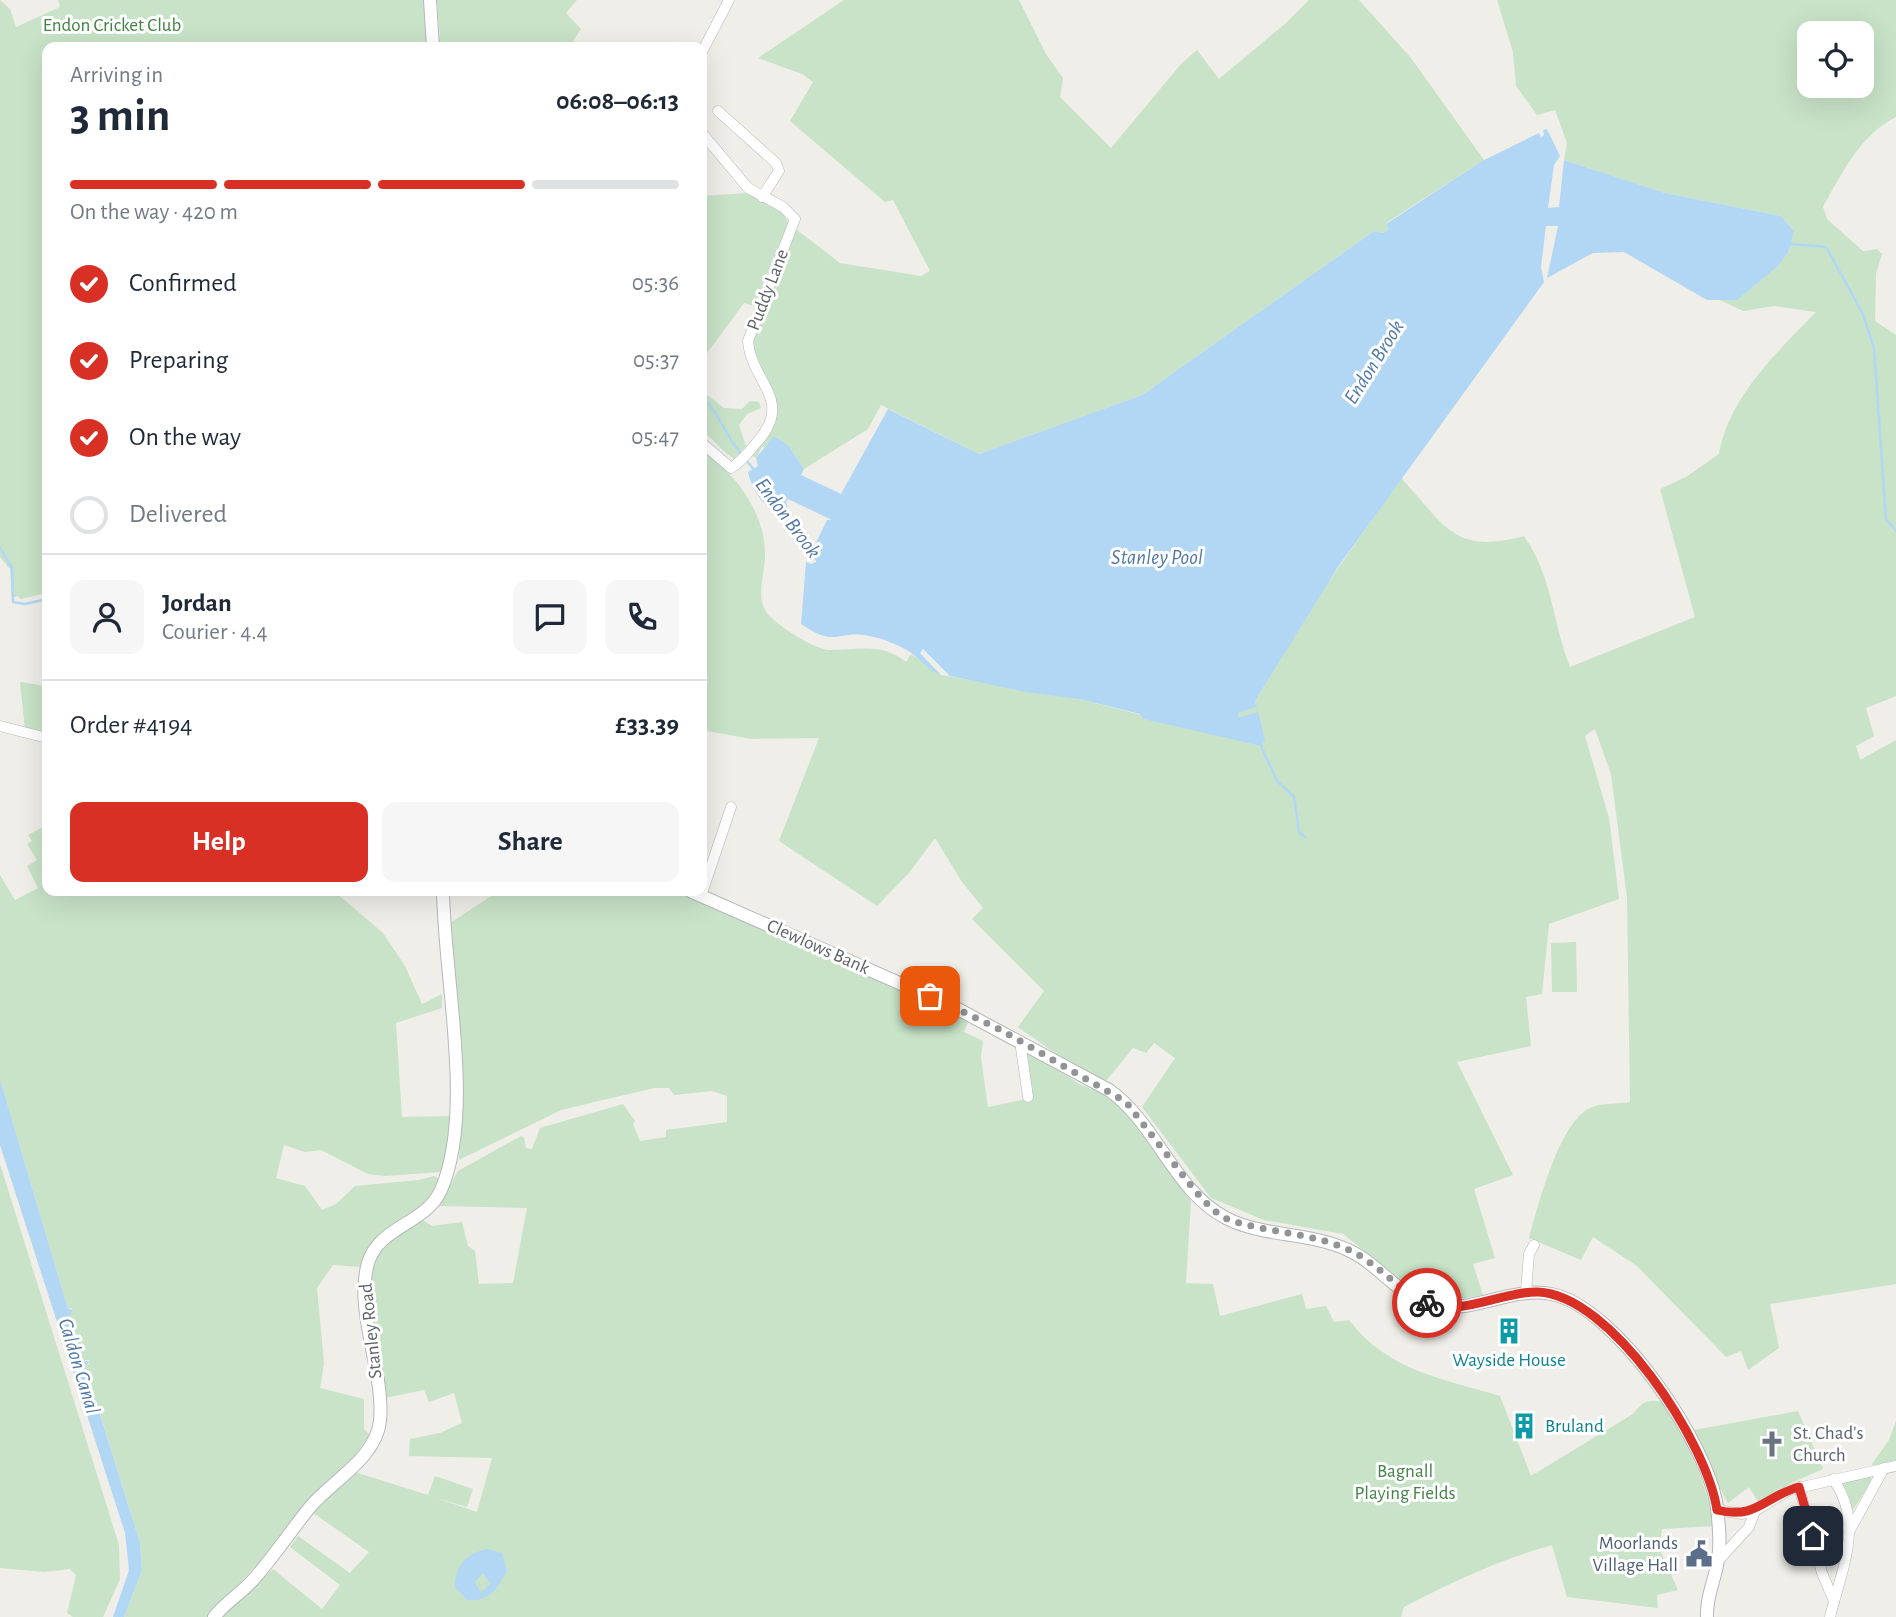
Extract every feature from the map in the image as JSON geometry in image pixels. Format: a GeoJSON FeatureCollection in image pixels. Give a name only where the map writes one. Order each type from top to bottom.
{"type":"FeatureCollection","features":[{"type":"Feature","properties":{"kind":"street"},"geometry":{"type":"LineString","coordinates":[[430,0],[433,42]]}},
{"type":"Feature","properties":{"kind":"street"},"geometry":{"type":"LineString","coordinates":[[707,42],[729,0]]}},
{"type":"Feature","properties":{"kind":"street"},"geometry":{"type":"LineString","coordinates":[[718,111],[776,163],[779,171],[762,197]]}},
{"type":"Feature","properties":{"kind":"street","name":"Puddy Lane"},"geometry":{"type":"LineString","coordinates":[[707,139],[748,188],[783,207],[795,219],[748,341],[749,354],[773,405],[769,428],[731,468],[707,447]]}},
{"type":"Feature","properties":{"kind":"street"},"geometry":{"type":"LineString","coordinates":[[0,726],[42,737]]}},
{"type":"Feature","properties":{"kind":"street"},"geometry":{"type":"LineString","coordinates":[[707,866],[731,807]]}},
{"type":"Feature","properties":{"kind":"street","name":"Stanley Road"},"geometry":{"type":"LineString","coordinates":[[214,1617],[281,1549],[312,1505],[368,1450],[377,1433],[380,1409],[366,1294],[366,1267],[384,1238],[434,1203],[452,1157],[455,1135],[457,1097],[443,896]]}},
{"type":"Feature","properties":{"kind":"street","name":"Clewlows Bank"},"geometry":{"type":"LineString","coordinates":[[703,896],[956,1008],[1126,1102],[1196,1192],[1213,1210],[1227,1219],[1323,1239],[1350,1251],[1411,1296],[1432,1305],[1453,1307],[1526,1293],[1549,1293],[1572,1300],[1629,1350],[1676,1408],[1715,1494],[1718,1561],[1709,1592],[1707,1617]]}},
{"type":"Feature","properties":{"kind":"street"},"geometry":{"type":"LineString","coordinates":[[1020,1041],[1028,1097]]}},
{"type":"Feature","properties":{"kind":"street"},"geometry":{"type":"LineString","coordinates":[[1526,1293],[1528,1254],[1534,1245]]}},
{"type":"Feature","properties":{"kind":"street"},"geometry":{"type":"LineString","coordinates":[[1717,1510],[1742,1514],[1755,1511],[1777,1496],[1799,1487],[1896,1466]]}},
{"type":"Feature","properties":{"kind":"street"},"geometry":{"type":"LineString","coordinates":[[1849,1533],[1884,1468]]}},
{"type":"Feature","properties":{"kind":"street"},"geometry":{"type":"LineString","coordinates":[[1830,1617],[1847,1561],[1849,1533],[1843,1496],[1833,1479]]}},
{"type":"Feature","properties":{"kind":"street"},"geometry":{"type":"LineString","coordinates":[[1799,1487],[1822,1573],[1834,1601]]}},
{"type":"Feature","properties":{"kind":"street"},"geometry":{"type":"LineString","coordinates":[[1718,1561],[1749,1527],[1755,1511]]}},
{"type":"Feature","properties":{"kind":"green space","name":"Endon Cricket Club"},"geometry":{"type":"Polygon","coordinates":[[[0,0],[10,9],[16,27],[60,7],[58,0],[426,0],[429,42],[42,42],[42,594],[21,599],[18,596],[12,598],[10,569],[0,557],[0,0]]]}},
{"type":"Feature","properties":{"kind":"green space"},"geometry":{"type":"Polygon","coordinates":[[[437,0],[577,0],[566,13],[581,29],[572,42],[439,42],[437,0]]]}},
{"type":"Feature","properties":{"kind":"green space"},"geometry":{"type":"Polygon","coordinates":[[[844,0],[1019,0],[1046,54],[1063,78],[1060,97],[1111,148],[1181,64],[1197,50],[1219,79],[1286,23],[1309,0],[1359,0],[1411,58],[1484,160],[1386,223],[1389,229],[1383,233],[1374,231],[1142,395],[979,454],[881,405],[868,429],[804,469],[789,446],[762,447],[756,458],[750,453],[775,417],[752,352],[752,338],[791,234],[797,230],[840,263],[921,276],[930,271],[893,200],[885,202],[790,121],[813,82],[802,74],[758,58],[844,0]]]}},
{"type":"Feature","properties":{"kind":"green space"},"geometry":{"type":"Polygon","coordinates":[[[1497,0],[1896,0],[1896,117],[1862,144],[1823,207],[1827,219],[1863,251],[1877,249],[1882,254],[1876,274],[1875,321],[1896,335],[1896,696],[1866,708],[1874,736],[1856,746],[1860,760],[1896,740],[1896,1284],[1770,1304],[1779,1348],[1748,1370],[1741,1351],[1726,1357],[1637,1266],[1593,1237],[1581,1260],[1529,1238],[1544,1186],[1560,1146],[1580,1115],[1592,1107],[1630,1102],[1627,898],[1611,774],[1595,729],[1585,736],[1609,818],[1619,899],[1549,924],[1542,994],[1526,997],[1531,1046],[1457,1062],[1513,1175],[1474,1189],[1495,1258],[1473,1264],[1483,1295],[1439,1302],[1425,1299],[1343,1234],[1264,1220],[1211,1198],[1142,1107],[1175,1058],[1154,1043],[1146,1053],[1133,1048],[1106,1081],[1079,1070],[1018,1027],[1044,991],[972,919],[983,908],[962,882],[935,838],[908,874],[877,906],[779,841],[819,738],[751,739],[707,731],[707,453],[736,482],[754,509],[764,540],[763,606],[779,624],[796,636],[823,649],[879,649],[906,662],[911,654],[941,675],[1079,699],[1261,746],[1258,713],[1239,717],[1238,713],[1256,707],[1255,702],[1307,613],[1401,478],[1441,522],[1466,539],[1481,542],[1524,536],[1541,567],[1570,667],[1695,617],[1660,489],[1686,477],[1719,454],[1724,433],[1744,395],[1771,359],[1816,312],[1774,306],[1743,311],[1720,300],[1737,299],[1789,251],[1794,231],[1781,216],[1665,193],[1564,160],[1567,143],[1555,110],[1537,115],[1516,86],[1513,52],[1497,0]]]}},
{"type":"Feature","properties":{"kind":"green space"},"geometry":{"type":"Polygon","coordinates":[[[748,193],[782,211],[788,223],[754,306],[744,303],[707,353],[707,196],[748,193]]]}},
{"type":"Feature","properties":{"kind":"green space"},"geometry":{"type":"Polygon","coordinates":[[[707,395],[724,408],[742,409],[750,401],[759,402],[761,408],[747,414],[739,425],[746,446],[734,459],[707,435],[707,395]]]}},
{"type":"Feature","properties":{"kind":"green space"},"geometry":{"type":"Polygon","coordinates":[[[20,682],[42,685],[42,732],[25,728],[20,682]]]}},
{"type":"Feature","properties":{"kind":"green space"},"geometry":{"type":"Polygon","coordinates":[[[42,828],[42,896],[340,896],[383,933],[405,966],[422,1004],[442,994],[442,1008],[396,1023],[402,1117],[451,1116],[446,1159],[440,1172],[386,1176],[368,1174],[321,1150],[305,1152],[284,1145],[276,1178],[305,1186],[322,1210],[336,1204],[355,1186],[434,1176],[441,1180],[425,1205],[372,1242],[361,1267],[333,1265],[317,1288],[324,1363],[320,1388],[364,1399],[364,1429],[370,1435],[350,1462],[276,1545],[207,1617],[124,1617],[142,1570],[140,1543],[85,1365],[90,1364],[89,1360],[83,1360],[69,1314],[72,1308],[68,1309],[0,1079],[0,875],[15,900],[38,888],[27,866],[37,860],[27,844],[32,841],[28,835],[42,828]]]}},
{"type":"Feature","properties":{"kind":"green space","name":"Bagnall Playing Fields"},"geometry":{"type":"Polygon","coordinates":[[[491,896],[686,896],[969,1020],[964,1032],[983,1041],[981,1058],[988,1107],[1031,1098],[1023,1052],[1034,1053],[1079,1084],[1116,1098],[1191,1201],[1186,1283],[1213,1284],[1220,1316],[1302,1294],[1306,1309],[1326,1306],[1334,1322],[1349,1320],[1364,1337],[1398,1362],[1500,1396],[1531,1476],[1633,1414],[1645,1402],[1662,1402],[1694,1461],[1714,1526],[1662,1529],[1659,1548],[1678,1590],[1657,1595],[1658,1608],[1567,1597],[1552,1545],[1495,1565],[1440,1589],[1404,1607],[1401,1617],[222,1617],[273,1569],[322,1609],[340,1585],[290,1547],[298,1536],[350,1573],[369,1552],[312,1512],[355,1472],[428,1495],[435,1476],[473,1489],[467,1507],[434,1497],[477,1512],[492,1458],[409,1456],[410,1439],[440,1433],[462,1423],[454,1393],[429,1402],[424,1390],[385,1398],[371,1283],[371,1266],[378,1250],[396,1235],[423,1220],[432,1226],[462,1222],[468,1246],[475,1251],[479,1284],[513,1283],[527,1208],[438,1206],[458,1171],[521,1136],[524,1137],[526,1148],[532,1149],[540,1128],[623,1104],[635,1121],[633,1124],[640,1141],[666,1137],[666,1130],[727,1122],[727,1096],[712,1091],[674,1095],[669,1088],[654,1088],[561,1110],[459,1160],[462,1094],[450,923],[491,896]]]}},
{"type":"Feature","properties":{"kind":"green space"},"geometry":{"type":"Polygon","coordinates":[[[1576,942],[1577,992],[1552,992],[1551,943],[1576,942]]]}},
{"type":"Feature","properties":{"kind":"green space"},"geometry":{"type":"Polygon","coordinates":[[[0,1164],[119,1545],[120,1579],[103,1617],[73,1617],[67,1613],[76,1575],[70,1569],[44,1572],[0,1568],[0,1164]]]}},
{"type":"Feature","properties":{"kind":"green space"},"geometry":{"type":"Polygon","coordinates":[[[1798,1411],[1823,1469],[1780,1488],[1759,1503],[1749,1487],[1728,1503],[1703,1458],[1694,1430],[1798,1411]]]}},
{"type":"Feature","properties":{"kind":"green space"},"geometry":{"type":"Polygon","coordinates":[[[1896,1421],[1896,1461],[1875,1467],[1872,1464],[1889,1440],[1896,1421]]]}},
{"type":"Feature","properties":{"kind":"green space"},"geometry":{"type":"Polygon","coordinates":[[[1871,1476],[1871,1481],[1853,1510],[1841,1482],[1871,1476]]]}},
{"type":"Feature","properties":{"kind":"water","name":"Stanley Pool"},"geometry":{"type":"Polygon","coordinates":[[[1547,129],[1560,156],[1554,165],[1548,208],[1559,207],[1564,160],[1665,193],[1781,216],[1794,231],[1789,251],[1778,266],[1737,300],[1707,300],[1624,252],[1593,253],[1547,278],[1558,226],[1546,226],[1541,267],[1544,282],[1338,567],[1260,693],[1255,702],[1257,707],[1238,713],[1239,717],[1258,712],[1265,740],[1261,746],[1144,719],[1140,714],[1079,699],[1026,692],[950,676],[923,649],[920,653],[941,675],[896,644],[858,634],[830,637],[801,624],[806,562],[816,562],[817,557],[811,553],[827,520],[832,520],[788,499],[786,502],[790,514],[784,518],[760,499],[748,472],[758,466],[756,458],[774,436],[789,446],[804,469],[801,475],[841,494],[888,409],[979,454],[1142,395],[1374,231],[1383,233],[1389,229],[1386,224],[1484,160],[1539,133],[1541,137],[1544,135],[1543,130],[1547,129]]]}},
{"type":"Feature","properties":{"kind":"water","name":"Caldon Canal"},"geometry":{"type":"Polygon","coordinates":[[[0,1079],[68,1309],[73,1310],[70,1314],[83,1360],[90,1362],[85,1366],[140,1543],[142,1570],[124,1617],[113,1617],[129,1570],[125,1533],[0,1145],[0,1079]]]}},
{"type":"Feature","properties":{"kind":"water"},"geometry":{"type":"Polygon","coordinates":[[[487,1549],[502,1553],[507,1570],[492,1593],[481,1599],[467,1600],[455,1587],[457,1573],[468,1557],[487,1549]],[[483,1573],[475,1582],[481,1593],[490,1584],[483,1573]]]}},
{"type":"Feature","properties":{"kind":"waterway","name":"Endon Brook"},"geometry":{"type":"LineString","coordinates":[[1790,244],[1826,247],[1863,314],[1874,348],[1886,519],[1896,531]]}},
{"type":"Feature","properties":{"kind":"waterway","name":"Endon Brook"},"geometry":{"type":"LineString","coordinates":[[707,403],[742,455]]}},
{"type":"Feature","properties":{"kind":"waterway","name":"Endon Brook"},"geometry":{"type":"LineString","coordinates":[[746,460],[755,471]]}},
{"type":"Feature","properties":{"kind":"waterway","name":"Endon Brook"},"geometry":{"type":"LineString","coordinates":[[787,516],[817,560]]}},
{"type":"Feature","properties":{"kind":"waterway","name":"Endon Brook"},"geometry":{"type":"LineString","coordinates":[[0,548],[12,568],[13,602],[25,604],[42,600]]}},
{"type":"Feature","properties":{"kind":"waterway"},"geometry":{"type":"LineString","coordinates":[[1261,746],[1277,781],[1294,797],[1299,832],[1305,837]]}},
{"type":"Feature","properties":{"kind":"way so far"},"geometry":{"type":"LineString","coordinates":[[930,996],[1001,1030],[1126,1102],[1177,1170],[1213,1210],[1227,1219],[1244,1225],[1323,1239],[1368,1261],[1411,1296],[1427,1303]]}},
{"type":"Feature","properties":{"kind":"place","name":"Wayside House"},"geometry":{"type":"Point","coordinates":[1509,1331]}},
{"type":"Feature","properties":{"kind":"place","name":"Bruland"},"geometry":{"type":"Point","coordinates":[1524,1426]}},
{"type":"Feature","properties":{"kind":"place","name":"St. Chad's Church"},"geometry":{"type":"Point","coordinates":[1772,1444]}},
{"type":"Feature","properties":{"kind":"place","name":"Moorlands Village Hall"},"geometry":{"type":"Point","coordinates":[1699,1554]}},
{"type":"Feature","properties":{"kind":"route"},"geometry":{"type":"LineString","coordinates":[[1427,1303],[1453,1307],[1537,1292],[1572,1300],[1590,1312],[1629,1350],[1676,1408],[1715,1494],[1717,1510],[1742,1514],[1755,1511],[1777,1496],[1799,1487],[1813,1536]]}}]}
